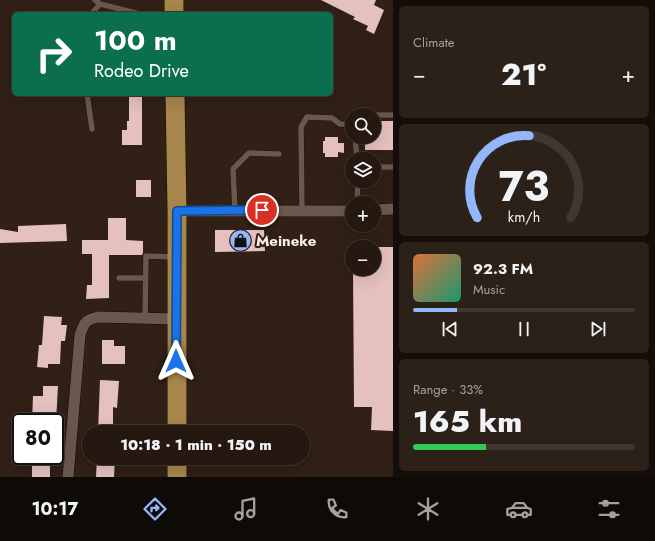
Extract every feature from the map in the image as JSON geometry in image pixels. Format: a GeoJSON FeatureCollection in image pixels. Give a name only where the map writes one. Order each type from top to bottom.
{"type":"FeatureCollection","features":[{"type":"Feature","properties":{"kind":"highway"},"geometry":{"type":"LineString","coordinates":[[174,0],[174,12]]}},
{"type":"Feature","properties":{"kind":"highway"},"geometry":{"type":"LineString","coordinates":[[174,96],[177,211],[177,425]]}},
{"type":"Feature","properties":{"kind":"highway"},"geometry":{"type":"LineString","coordinates":[[177,465],[177,477]]}},
{"type":"Feature","properties":{"kind":"street"},"geometry":{"type":"LineString","coordinates":[[381,210],[393,209]]}},
{"type":"Feature","properties":{"kind":"street"},"geometry":{"type":"LineString","coordinates":[[177,211],[345,210]]}},
{"type":"Feature","properties":{"kind":"street"},"geometry":{"type":"LineString","coordinates":[[68,477],[80,335],[83,326],[88,320],[98,317],[176,319]]}},
{"type":"Feature","properties":{"kind":"lane"},"geometry":{"type":"LineString","coordinates":[[94,0],[100,4],[132,12]]}},
{"type":"Feature","properties":{"kind":"lane"},"geometry":{"type":"LineString","coordinates":[[93,12],[100,4]]}},
{"type":"Feature","properties":{"kind":"lane"},"geometry":{"type":"LineString","coordinates":[[87,96],[92,129]]}},
{"type":"Feature","properties":{"kind":"lane"},"geometry":{"type":"LineString","coordinates":[[381,115],[393,115]]}},
{"type":"Feature","properties":{"kind":"lane"},"geometry":{"type":"LineString","coordinates":[[302,210],[300,127],[307,117],[332,118],[340,124],[345,124]]}},
{"type":"Feature","properties":{"kind":"lane"},"geometry":{"type":"LineString","coordinates":[[235,210],[233,169],[249,153],[279,154]]}},
{"type":"Feature","properties":{"kind":"lane"},"geometry":{"type":"LineString","coordinates":[[381,167],[393,167]]}},
{"type":"Feature","properties":{"kind":"lane"},"geometry":{"type":"LineString","coordinates":[[145,318],[146,256],[176,257]]}},
{"type":"Feature","properties":{"kind":"lane"},"geometry":{"type":"LineString","coordinates":[[119,278],[145,278]]}},
{"type":"Feature","properties":{"kind":"building"},"geometry":{"type":"Polygon","coordinates":[[[321,0],[376,0],[374,5],[384,10],[374,34],[366,30],[368,26],[353,19],[355,17],[321,0]]]}},
{"type":"Feature","properties":{"kind":"building"},"geometry":{"type":"Polygon","coordinates":[[[129,96],[142,96],[142,145],[122,145],[122,130],[127,130],[127,121],[129,121],[129,96]]]}},
{"type":"Feature","properties":{"kind":"building"},"geometry":{"type":"Polygon","coordinates":[[[381,121],[393,121],[393,150],[365,150],[365,144],[381,144],[381,121]]]}},
{"type":"Feature","properties":{"kind":"building"},"geometry":{"type":"Polygon","coordinates":[[[325,137],[338,137],[338,143],[344,143],[344,153],[338,152],[338,157],[325,157],[325,153],[323,153],[323,141],[325,141],[325,137]]]}},
{"type":"Feature","properties":{"kind":"building"},"geometry":{"type":"Polygon","coordinates":[[[136,180],[151,180],[151,197],[136,197],[136,180]]]}},
{"type":"Feature","properties":{"kind":"building"},"geometry":{"type":"Polygon","coordinates":[[[108,218],[126,218],[126,240],[143,241],[143,253],[142,255],[109,255],[109,298],[86,299],[87,285],[92,285],[92,254],[82,254],[82,240],[108,240],[108,218]]]}},
{"type":"Feature","properties":{"kind":"building"},"geometry":{"type":"Polygon","coordinates":[[[66,224],[67,241],[0,243],[0,229],[18,232],[18,226],[66,224]]]}},
{"type":"Feature","properties":{"kind":"building","name":"Meineke"},"geometry":{"type":"Polygon","coordinates":[[[215,230],[264,230],[265,251],[215,252],[215,230]]]}},
{"type":"Feature","properties":{"kind":"building"},"geometry":{"type":"Polygon","coordinates":[[[381,247],[393,247],[393,431],[371,430],[372,407],[354,407],[353,276],[381,276],[381,247]]]}},
{"type":"Feature","properties":{"kind":"building"},"geometry":{"type":"Polygon","coordinates":[[[44,316],[62,317],[61,325],[67,325],[65,341],[61,341],[60,364],[48,364],[48,368],[37,367],[39,345],[42,345],[44,316]]]}},
{"type":"Feature","properties":{"kind":"building"},"geometry":{"type":"Polygon","coordinates":[[[102,340],[114,340],[114,346],[125,346],[125,364],[102,364],[102,340]]]}},
{"type":"Feature","properties":{"kind":"building"},"geometry":{"type":"Polygon","coordinates":[[[100,380],[119,381],[117,408],[113,407],[113,425],[98,425],[100,380]]]}},
{"type":"Feature","properties":{"kind":"building"},"geometry":{"type":"Polygon","coordinates":[[[43,386],[58,386],[56,413],[32,413],[33,396],[43,396],[43,386]]]}},
{"type":"Feature","properties":{"kind":"building"},"geometry":{"type":"Polygon","coordinates":[[[32,465],[50,465],[50,477],[32,477],[32,465]]]}},
{"type":"Feature","properties":{"kind":"building"},"geometry":{"type":"Polygon","coordinates":[[[97,465],[115,465],[114,477],[96,477],[97,465]]]}},
{"type":"Feature","properties":{"kind":"place","name":"Meineke"},"geometry":{"type":"Point","coordinates":[240,241]}},
{"type":"Feature","properties":{"kind":"route"},"geometry":{"type":"LineString","coordinates":[[176,361],[177,211],[262,210]]}}]}
